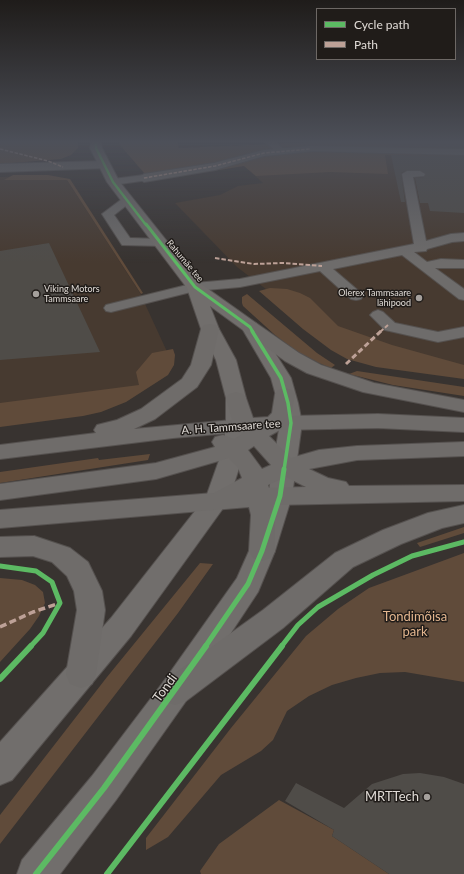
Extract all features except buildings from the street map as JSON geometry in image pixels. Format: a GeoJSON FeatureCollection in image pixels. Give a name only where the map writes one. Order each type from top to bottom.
{"type":"FeatureCollection","features":[{"type":"Feature","properties":{"kind":"main road"},"geometry":{"type":"LineString","coordinates":[[250,327],[292,357],[314,369],[370,388],[464,406]]}},
{"type":"Feature","properties":{"kind":"main road"},"geometry":{"type":"LineString","coordinates":[[45,446],[124,425],[148,414],[172,398],[190,383],[201,365],[210,329]]}},
{"type":"Feature","properties":{"kind":"main road"},"geometry":{"type":"LineString","coordinates":[[0,492],[156,471],[234,449],[246,429],[283,423],[282,413],[285,394]]}},
{"type":"Feature","properties":{"kind":"main road","name":"A. H. Tammsaare tee"},"geometry":{"type":"LineString","coordinates":[[283,423],[378,421],[464,425]]}},
{"type":"Feature","properties":{"kind":"main road"},"geometry":{"type":"LineString","coordinates":[[246,429],[286,467],[322,485],[369,493]]}},
{"type":"Feature","properties":{"kind":"main road","name":"A. H. Tammsaare tee"},"geometry":{"type":"LineString","coordinates":[[0,452],[173,431],[246,429]]}},
{"type":"Feature","properties":{"kind":"main road"},"geometry":{"type":"LineString","coordinates":[[173,431],[201,433],[219,440],[234,449],[248,465],[265,491],[262,551]]}},
{"type":"Feature","properties":{"kind":"main road"},"geometry":{"type":"LineString","coordinates":[[286,467],[319,458],[357,453],[464,449]]}},
{"type":"Feature","properties":{"kind":"main road"},"geometry":{"type":"LineString","coordinates":[[0,519],[217,500],[265,491],[464,493]]}},
{"type":"Feature","properties":{"kind":"main road"},"geometry":{"type":"LineString","coordinates":[[176,691],[273,619],[344,560],[392,537],[438,520],[464,514]]}},
{"type":"Feature","properties":{"kind":"main road"},"geometry":{"type":"LineString","coordinates":[[0,547],[34,546],[60,555],[78,569],[88,591],[91,610],[81,674]]}},
{"type":"Feature","properties":{"kind":"street","name":"Rahumäe tee"},"geometry":{"type":"LineString","coordinates":[[113,182],[126,201],[195,287],[250,327],[281,378],[285,394]]}},
{"type":"Feature","properties":{"kind":"street","name":"Rahumäe tee"},"geometry":{"type":"LineString","coordinates":[[195,287],[210,329],[226,360],[246,429]]}},
{"type":"Feature","properties":{"kind":"street"},"geometry":{"type":"LineString","coordinates":[[265,491],[286,467],[283,423]]}},
{"type":"Feature","properties":{"kind":"street"},"geometry":{"type":"LineString","coordinates":[[0,768],[121,627],[217,500],[234,449]]}},
{"type":"Feature","properties":{"kind":"street","name":"Tondi"},"geometry":{"type":"LineString","coordinates":[[36,874],[104,788],[176,691],[248,584],[262,551]]}},
{"type":"Feature","properties":{"kind":"lane"},"geometry":{"type":"LineString","coordinates":[[408,182],[421,248]]}},
{"type":"Feature","properties":{"kind":"lane"},"geometry":{"type":"LineString","coordinates":[[126,201],[108,214],[126,242],[159,243]]}},
{"type":"Feature","properties":{"kind":"lane"},"geometry":{"type":"LineString","coordinates":[[111,308],[195,287],[240,282],[421,248],[451,238],[464,237]]}},
{"type":"Feature","properties":{"kind":"lane"},"geometry":{"type":"LineString","coordinates":[[404,251],[464,296]]}},
{"type":"Feature","properties":{"kind":"lane"},"geometry":{"type":"LineString","coordinates":[[424,266],[441,263],[464,264]]}},
{"type":"Feature","properties":{"kind":"lane"},"geometry":{"type":"LineString","coordinates":[[322,266],[356,296]]}},
{"type":"Feature","properties":{"kind":"lane"},"geometry":{"type":"LineString","coordinates":[[378,315],[390,327],[438,337],[464,332]]}},
{"type":"Feature","properties":{"kind":"shaded area"},"geometry":{"type":"Polygon","coordinates":[[[0,182],[68,182],[140,293],[169,356],[144,388],[0,412],[0,182]]]}},
{"type":"Feature","properties":{"kind":"shaded area"},"geometry":{"type":"Polygon","coordinates":[[[262,182],[464,182],[464,372],[355,357],[237,267],[175,203],[220,195],[238,186],[263,183],[262,182]]]}},
{"type":"Feature","properties":{"kind":"green space"},"geometry":{"type":"Polygon","coordinates":[[[68,182],[72,182],[143,293],[141,294],[68,182]]]}},
{"type":"Feature","properties":{"kind":"green space"},"geometry":{"type":"Polygon","coordinates":[[[270,288],[287,289],[310,298],[338,326],[392,345],[464,365],[464,379],[376,367],[347,359],[331,350],[303,329],[259,291],[270,288]]]}},
{"type":"Feature","properties":{"kind":"green space"},"geometry":{"type":"Polygon","coordinates":[[[247,294],[317,353],[335,365],[331,368],[319,363],[296,351],[275,335],[243,306],[242,297],[247,294]]]}},
{"type":"Feature","properties":{"kind":"green space"},"geometry":{"type":"Polygon","coordinates":[[[173,349],[175,355],[174,365],[168,375],[126,402],[101,412],[83,416],[0,427],[0,403],[139,385],[136,372],[152,353],[173,349]]]}},
{"type":"Feature","properties":{"kind":"green space"},"geometry":{"type":"Polygon","coordinates":[[[357,371],[464,387],[464,396],[393,385],[349,374],[357,371]]]}},
{"type":"Feature","properties":{"kind":"green space"},"geometry":{"type":"Polygon","coordinates":[[[150,454],[148,460],[0,483],[0,472],[98,458],[99,460],[150,454]]]}},
{"type":"Feature","properties":{"kind":"green space"},"geometry":{"type":"Polygon","coordinates":[[[464,527],[464,533],[420,547],[417,543],[464,527]]]}},
{"type":"Feature","properties":{"kind":"green space","name":"Tondimõisa park"},"geometry":{"type":"Polygon","coordinates":[[[464,553],[464,682],[405,672],[380,673],[332,685],[309,696],[287,711],[273,740],[261,751],[221,775],[168,837],[146,850],[146,838],[231,728],[306,636],[338,609],[369,588],[464,553]]]}},
{"type":"Feature","properties":{"kind":"green space"},"geometry":{"type":"Polygon","coordinates":[[[200,563],[213,564],[178,613],[0,844],[0,815],[107,677],[200,563]]]}},
{"type":"Feature","properties":{"kind":"green space"},"geometry":{"type":"Polygon","coordinates":[[[0,578],[22,580],[35,585],[43,592],[45,603],[39,616],[30,629],[0,662],[0,578]]]}},
{"type":"Feature","properties":{"kind":"green space"},"geometry":{"type":"Polygon","coordinates":[[[279,800],[334,830],[332,836],[389,874],[201,874],[200,871],[219,844],[279,800]]]}},
{"type":"Feature","properties":{"kind":"marked path"},"geometry":{"type":"LineString","coordinates":[[215,258],[254,264],[283,263],[322,266]]}},
{"type":"Feature","properties":{"kind":"marked path"},"geometry":{"type":"LineString","coordinates":[[346,364],[388,325]]}},
{"type":"Feature","properties":{"kind":"marked path"},"geometry":{"type":"LineString","coordinates":[[0,627],[33,612],[60,603]]}},
{"type":"Feature","properties":{"kind":"cycle path"},"geometry":{"type":"LineString","coordinates":[[36,874],[104,788],[175,691],[248,584],[262,551],[280,496],[291,423],[288,403],[281,378],[250,327],[195,287],[113,182]]}},
{"type":"Feature","properties":{"kind":"cycle path"},"geometry":{"type":"LineString","coordinates":[[107,874],[298,625],[318,607],[373,575],[412,556],[464,542]]}},
{"type":"Feature","properties":{"kind":"cycle path"},"geometry":{"type":"LineString","coordinates":[[0,566],[36,571],[52,582],[60,603],[43,633],[0,679]]}},
{"type":"Feature","properties":{"kind":"place","name":"Viking Motors Tammsaare"},"geometry":{"type":"Point","coordinates":[36,294]}},
{"type":"Feature","properties":{"kind":"place","name":"Olerex Tammsaare lähipood"},"geometry":{"type":"Point","coordinates":[419,298]}},
{"type":"Feature","properties":{"kind":"place","name":"MRTTech"},"geometry":{"type":"Point","coordinates":[427,797]}}]}
